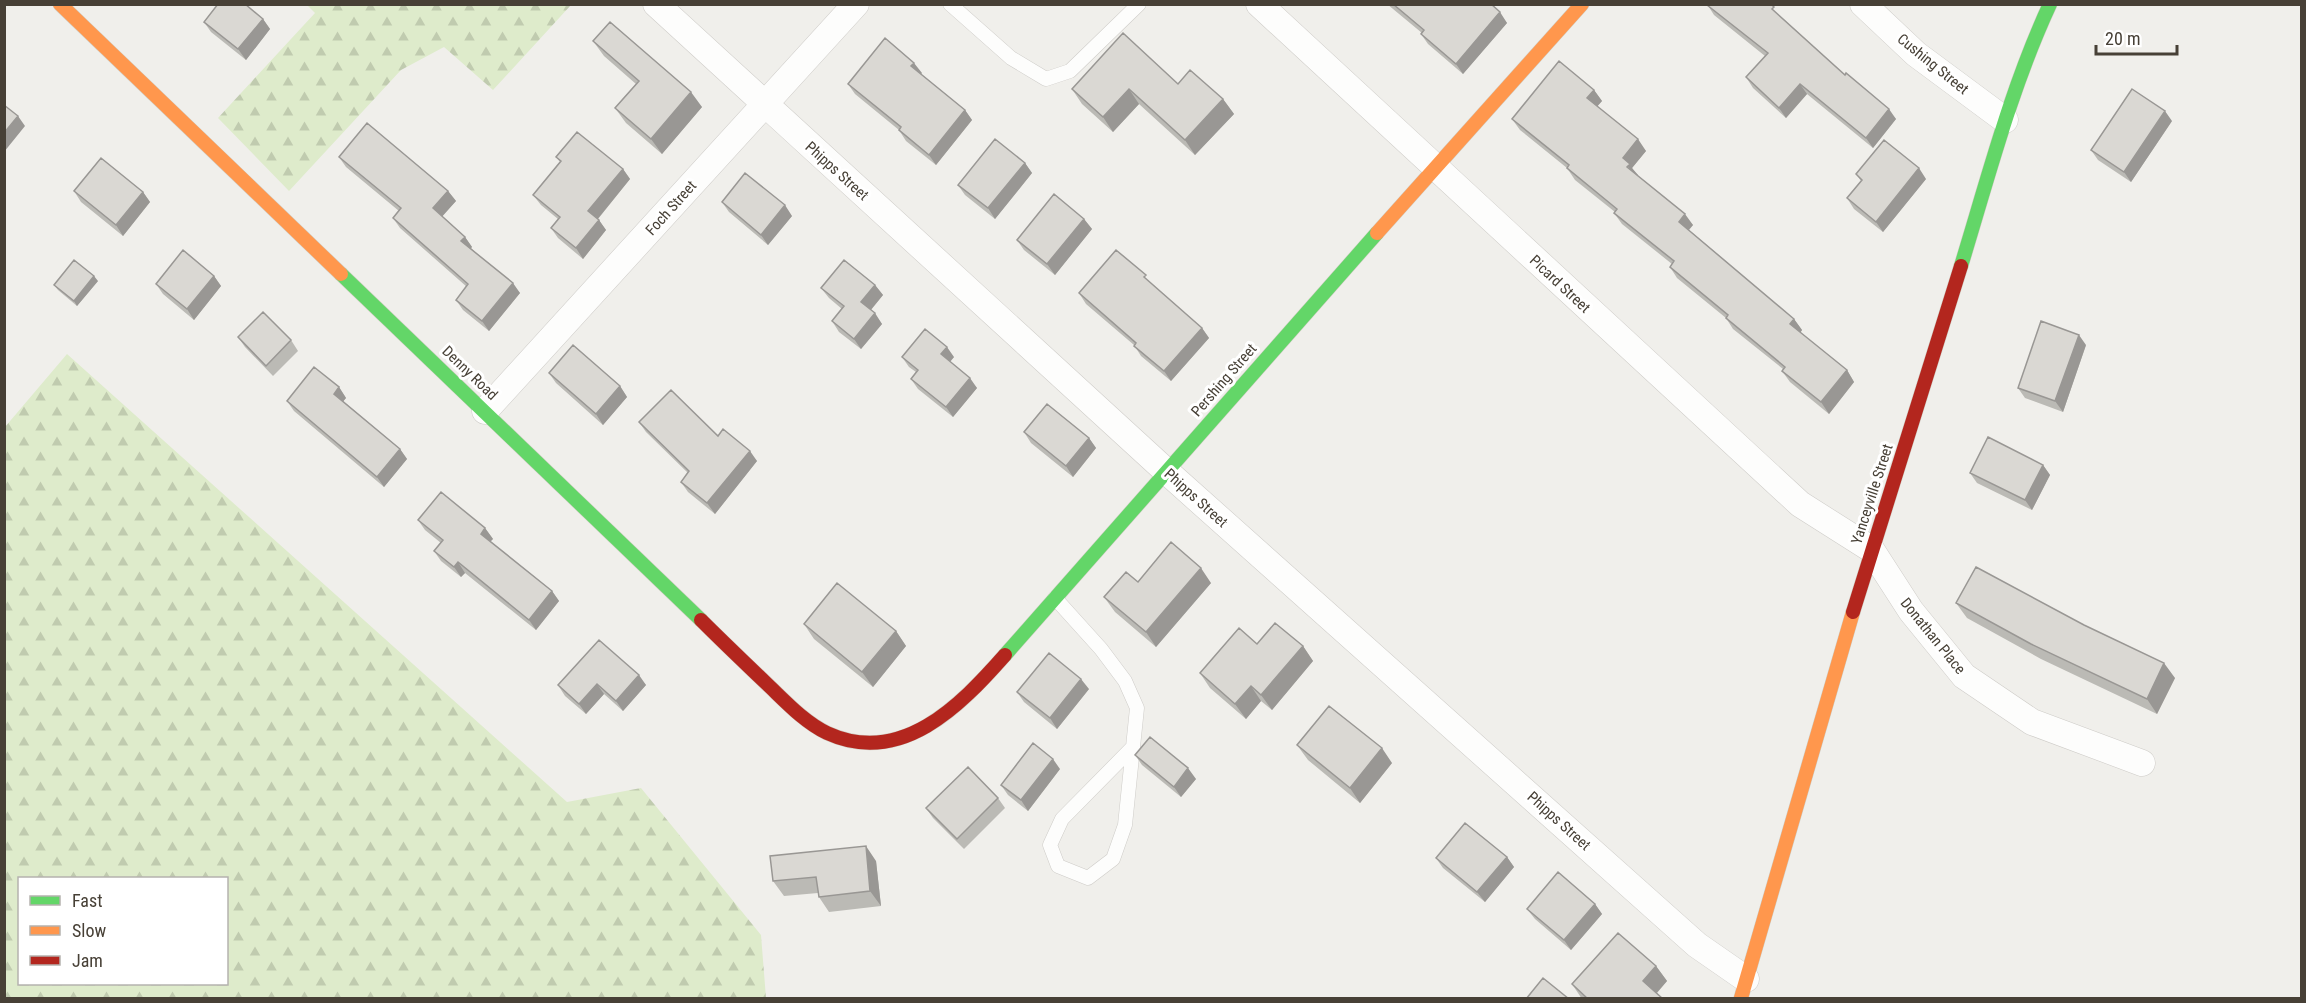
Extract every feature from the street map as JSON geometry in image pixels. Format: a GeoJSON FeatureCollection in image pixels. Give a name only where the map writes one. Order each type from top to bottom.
{"type":"FeatureCollection","features":[{"type":"Feature","properties":{"kind":"street","name":"Denny Road"},"geometry":{"type":"LineString","coordinates":[[60,4],[794,711],[827,734],[869,745]]}},
{"type":"Feature","properties":{"kind":"street","name":"Phipps Street"},"geometry":{"type":"LineString","coordinates":[[656,4],[1166,471],[1744,989]]}},
{"type":"Feature","properties":{"kind":"street","name":"Foch Street"},"geometry":{"type":"LineString","coordinates":[[485,411],[856,4]]}},
{"type":"Feature","properties":{"kind":"street","name":"Picard Street"},"geometry":{"type":"LineString","coordinates":[[1259,4],[1800,504],[1871,549]]}},
{"type":"Feature","properties":{"kind":"street","name":"Pershing Street"},"geometry":{"type":"LineString","coordinates":[[869,745],[908,735],[942,718],[983,680],[1434,168],[1582,4]]}},
{"type":"Feature","properties":{"kind":"street","name":"Cushing Street"},"geometry":{"type":"LineString","coordinates":[[1863,4],[1916,54],[2005,120]]}},
{"type":"Feature","properties":{"kind":"street","name":"Yanceyville Street"},"geometry":{"type":"LineString","coordinates":[[1744,989],[1871,549],[2005,120],[2050,4]]}},
{"type":"Feature","properties":{"kind":"street","name":"Donathan Place"},"geometry":{"type":"LineString","coordinates":[[1871,549],[1911,611],[1964,676],[2032,722],[2142,763]]}},
{"type":"Feature","properties":{"kind":"lane"},"geometry":{"type":"LineString","coordinates":[[950,4],[1011,58],[1046,79],[1070,71],[1139,4]]}},
{"type":"Feature","properties":{"kind":"lane"},"geometry":{"type":"LineString","coordinates":[[1056,598],[1101,649],[1125,681],[1137,708],[1125,825],[1113,859],[1088,878],[1058,866],[1050,845],[1062,819],[1131,749]]}},
{"type":"Feature","properties":{"kind":"green space"},"geometry":{"type":"Polygon","coordinates":[[[307,5],[571,5],[493,90],[444,47],[401,70],[289,191],[218,118],[315,13],[307,5]]]}},
{"type":"Feature","properties":{"kind":"green space"},"geometry":{"type":"Polygon","coordinates":[[[67,354],[567,802],[641,788],[761,935],[766,998],[5,998],[5,427],[67,354]]]}},
{"type":"Feature","properties":{"kind":"building"},"geometry":{"type":"Polygon","coordinates":[[[218,4],[245,4],[263,19],[238,49],[204,22],[218,4]]]}},
{"type":"Feature","properties":{"kind":"building"},"geometry":{"type":"Polygon","coordinates":[[[1393,4],[1491,4],[1500,12],[1456,64],[1421,34],[1424,30],[1393,4]]]}},
{"type":"Feature","properties":{"kind":"building"},"geometry":{"type":"Polygon","coordinates":[[[1771,4],[1774,7],[1772,9],[1845,75],[1846,73],[1889,109],[1866,138],[1800,84],[1779,108],[1746,77],[1768,53],[1707,5],[1771,4]]]}},
{"type":"Feature","properties":{"kind":"building"},"geometry":{"type":"Polygon","coordinates":[[[610,22],[691,92],[651,139],[615,108],[639,81],[593,41],[610,22]]]}},
{"type":"Feature","properties":{"kind":"building"},"geometry":{"type":"Polygon","coordinates":[[[1123,33],[1178,84],[1190,70],[1223,99],[1185,140],[1129,89],[1103,117],[1072,89],[1123,33]]]}},
{"type":"Feature","properties":{"kind":"building"},"geometry":{"type":"Polygon","coordinates":[[[885,38],[914,63],[911,66],[965,110],[929,155],[899,130],[901,127],[848,84],[885,38]]]}},
{"type":"Feature","properties":{"kind":"building"},"geometry":{"type":"Polygon","coordinates":[[[1559,61],[1594,90],[1587,98],[1638,139],[1623,158],[1630,164],[1627,167],[1685,214],[1679,222],[1794,319],[1790,324],[1847,370],[1821,402],[1782,371],[1785,367],[1726,318],[1728,315],[1670,267],[1674,261],[1614,213],[1617,209],[1567,168],[1569,165],[1512,119],[1559,61]]]}},
{"type":"Feature","properties":{"kind":"building"},"geometry":{"type":"Polygon","coordinates":[[[2132,89],[2165,111],[2124,172],[2091,150],[2132,89]]]}},
{"type":"Feature","properties":{"kind":"building"},"geometry":{"type":"Polygon","coordinates":[[[4,105],[18,116],[4,133],[4,105]]]}},
{"type":"Feature","properties":{"kind":"building"},"geometry":{"type":"Polygon","coordinates":[[[367,123],[448,191],[433,208],[465,237],[461,241],[513,283],[482,321],[456,300],[468,284],[393,218],[401,208],[339,157],[367,123]]]}},
{"type":"Feature","properties":{"kind":"building"},"geometry":{"type":"Polygon","coordinates":[[[577,132],[623,169],[588,211],[599,220],[576,248],[551,228],[560,217],[533,195],[561,161],[556,157],[577,132]]]}},
{"type":"Feature","properties":{"kind":"building"},"geometry":{"type":"Polygon","coordinates":[[[995,139],[1025,163],[988,208],[958,185],[995,139]]]}},
{"type":"Feature","properties":{"kind":"building"},"geometry":{"type":"Polygon","coordinates":[[[1884,140],[1919,168],[1876,222],[1847,198],[1862,180],[1856,174],[1884,140]]]}},
{"type":"Feature","properties":{"kind":"building"},"geometry":{"type":"Polygon","coordinates":[[[101,158],[143,192],[116,225],[74,191],[101,158]]]}},
{"type":"Feature","properties":{"kind":"building"},"geometry":{"type":"Polygon","coordinates":[[[745,173],[785,205],[761,235],[722,202],[745,173]]]}},
{"type":"Feature","properties":{"kind":"building"},"geometry":{"type":"Polygon","coordinates":[[[1054,194],[1084,219],[1047,264],[1017,240],[1054,194]]]}},
{"type":"Feature","properties":{"kind":"building"},"geometry":{"type":"Polygon","coordinates":[[[183,250],[214,276],[187,309],[156,284],[183,250]]]}},
{"type":"Feature","properties":{"kind":"building"},"geometry":{"type":"Polygon","coordinates":[[[1116,250],[1202,328],[1164,371],[1134,346],[1136,343],[1079,293],[1116,250]]]}},
{"type":"Feature","properties":{"kind":"building"},"geometry":{"type":"Polygon","coordinates":[[[74,260],[94,276],[74,301],[54,285],[74,260]]]}},
{"type":"Feature","properties":{"kind":"building"},"geometry":{"type":"Polygon","coordinates":[[[844,260],[875,285],[861,302],[875,313],[854,339],[832,321],[844,306],[821,288],[844,260]]]}},
{"type":"Feature","properties":{"kind":"building"},"geometry":{"type":"Polygon","coordinates":[[[263,312],[291,340],[266,366],[238,337],[263,312]]]}},
{"type":"Feature","properties":{"kind":"building"},"geometry":{"type":"Polygon","coordinates":[[[2041,321],[2079,335],[2055,401],[2018,388],[2041,321]]]}},
{"type":"Feature","properties":{"kind":"building"},"geometry":{"type":"Polygon","coordinates":[[[925,329],[947,347],[941,354],[970,378],[946,407],[911,379],[918,370],[902,357],[925,329]]]}},
{"type":"Feature","properties":{"kind":"building"},"geometry":{"type":"Polygon","coordinates":[[[573,345],[620,386],[596,414],[549,373],[573,345]]]}},
{"type":"Feature","properties":{"kind":"building"},"geometry":{"type":"Polygon","coordinates":[[[314,367],[339,387],[334,394],[400,449],[377,477],[287,401],[314,367]]]}},
{"type":"Feature","properties":{"kind":"building"},"geometry":{"type":"Polygon","coordinates":[[[671,390],[718,436],[723,429],[750,451],[707,503],[681,482],[689,471],[639,422],[671,390]]]}},
{"type":"Feature","properties":{"kind":"building"},"geometry":{"type":"Polygon","coordinates":[[[1047,404],[1089,438],[1066,466],[1024,432],[1047,404]]]}},
{"type":"Feature","properties":{"kind":"building"},"geometry":{"type":"Polygon","coordinates":[[[1988,437],[2043,465],[2025,500],[1970,473],[1988,437]]]}},
{"type":"Feature","properties":{"kind":"building"},"geometry":{"type":"Polygon","coordinates":[[[441,492],[485,528],[481,534],[552,591],[529,620],[458,562],[454,567],[434,551],[443,540],[418,520],[441,492]]]}},
{"type":"Feature","properties":{"kind":"building"},"geometry":{"type":"Polygon","coordinates":[[[1171,542],[1201,568],[1146,632],[1104,597],[1126,572],[1138,582],[1171,542]]]}},
{"type":"Feature","properties":{"kind":"building"},"geometry":{"type":"Polygon","coordinates":[[[1976,567],[2084,625],[2164,663],[2147,699],[2031,644],[1956,603],[1976,567]]]}},
{"type":"Feature","properties":{"kind":"building"},"geometry":{"type":"Polygon","coordinates":[[[837,583],[896,631],[862,672],[804,624],[837,583]]]}},
{"type":"Feature","properties":{"kind":"building"},"geometry":{"type":"Polygon","coordinates":[[[1275,623],[1303,646],[1261,695],[1251,686],[1235,704],[1200,673],[1239,628],[1257,644],[1275,623]]]}},
{"type":"Feature","properties":{"kind":"building"},"geometry":{"type":"Polygon","coordinates":[[[599,640],[639,675],[616,701],[597,684],[579,704],[558,685],[599,640]]]}},
{"type":"Feature","properties":{"kind":"building"},"geometry":{"type":"Polygon","coordinates":[[[1049,653],[1081,679],[1050,718],[1017,692],[1049,653]]]}},
{"type":"Feature","properties":{"kind":"building"},"geometry":{"type":"Polygon","coordinates":[[[1329,706],[1382,748],[1350,788],[1297,745],[1329,706]]]}},
{"type":"Feature","properties":{"kind":"building"},"geometry":{"type":"Polygon","coordinates":[[[1150,737],[1188,768],[1174,787],[1135,755],[1150,737]]]}},
{"type":"Feature","properties":{"kind":"building"},"geometry":{"type":"Polygon","coordinates":[[[1033,743],[1053,759],[1021,800],[1001,785],[1033,743]]]}},
{"type":"Feature","properties":{"kind":"building"},"geometry":{"type":"Polygon","coordinates":[[[968,767],[998,798],[957,839],[926,808],[968,767]]]}},
{"type":"Feature","properties":{"kind":"building"},"geometry":{"type":"Polygon","coordinates":[[[1465,823],[1507,857],[1477,892],[1436,858],[1465,823]]]}},
{"type":"Feature","properties":{"kind":"building"},"geometry":{"type":"Polygon","coordinates":[[[866,846],[870,891],[819,897],[816,877],[773,881],[770,856],[866,846]]]}},
{"type":"Feature","properties":{"kind":"building"},"geometry":{"type":"Polygon","coordinates":[[[1558,872],[1595,904],[1564,940],[1527,909],[1558,872]]]}},
{"type":"Feature","properties":{"kind":"building"},"geometry":{"type":"Polygon","coordinates":[[[1618,933],[1656,966],[1643,981],[1663,999],[1588,999],[1572,984],[1618,933]]]}},
{"type":"Feature","properties":{"kind":"building"},"geometry":{"type":"Polygon","coordinates":[[[1543,978],[1569,999],[1526,999],[1543,978]]]}},
{"type":"Feature","properties":{"kind":"traffic: fast"},"geometry":{"type":"LineString","coordinates":[[1961,266],[2023,68],[2050,4]]}},
{"type":"Feature","properties":{"kind":"traffic: fast"},"geometry":{"type":"LineString","coordinates":[[1005,655],[1377,233]]}},
{"type":"Feature","properties":{"kind":"traffic: fast"},"geometry":{"type":"LineString","coordinates":[[341,274],[701,620]]}},
{"type":"Feature","properties":{"kind":"traffic: slow"},"geometry":{"type":"LineString","coordinates":[[60,4],[341,274]]}},
{"type":"Feature","properties":{"kind":"traffic: slow"},"geometry":{"type":"LineString","coordinates":[[1377,233],[1582,4]]}},
{"type":"Feature","properties":{"kind":"traffic: slow"},"geometry":{"type":"LineString","coordinates":[[1741,998],[1853,612]]}},
{"type":"Feature","properties":{"kind":"traffic: jam"},"geometry":{"type":"LineString","coordinates":[[1853,612],[1961,266]]}},
{"type":"Feature","properties":{"kind":"traffic: jam"},"geometry":{"type":"LineString","coordinates":[[701,620],[803,717],[827,733],[854,742],[880,742],[904,737],[927,726],[969,693],[1005,655]]}}]}
